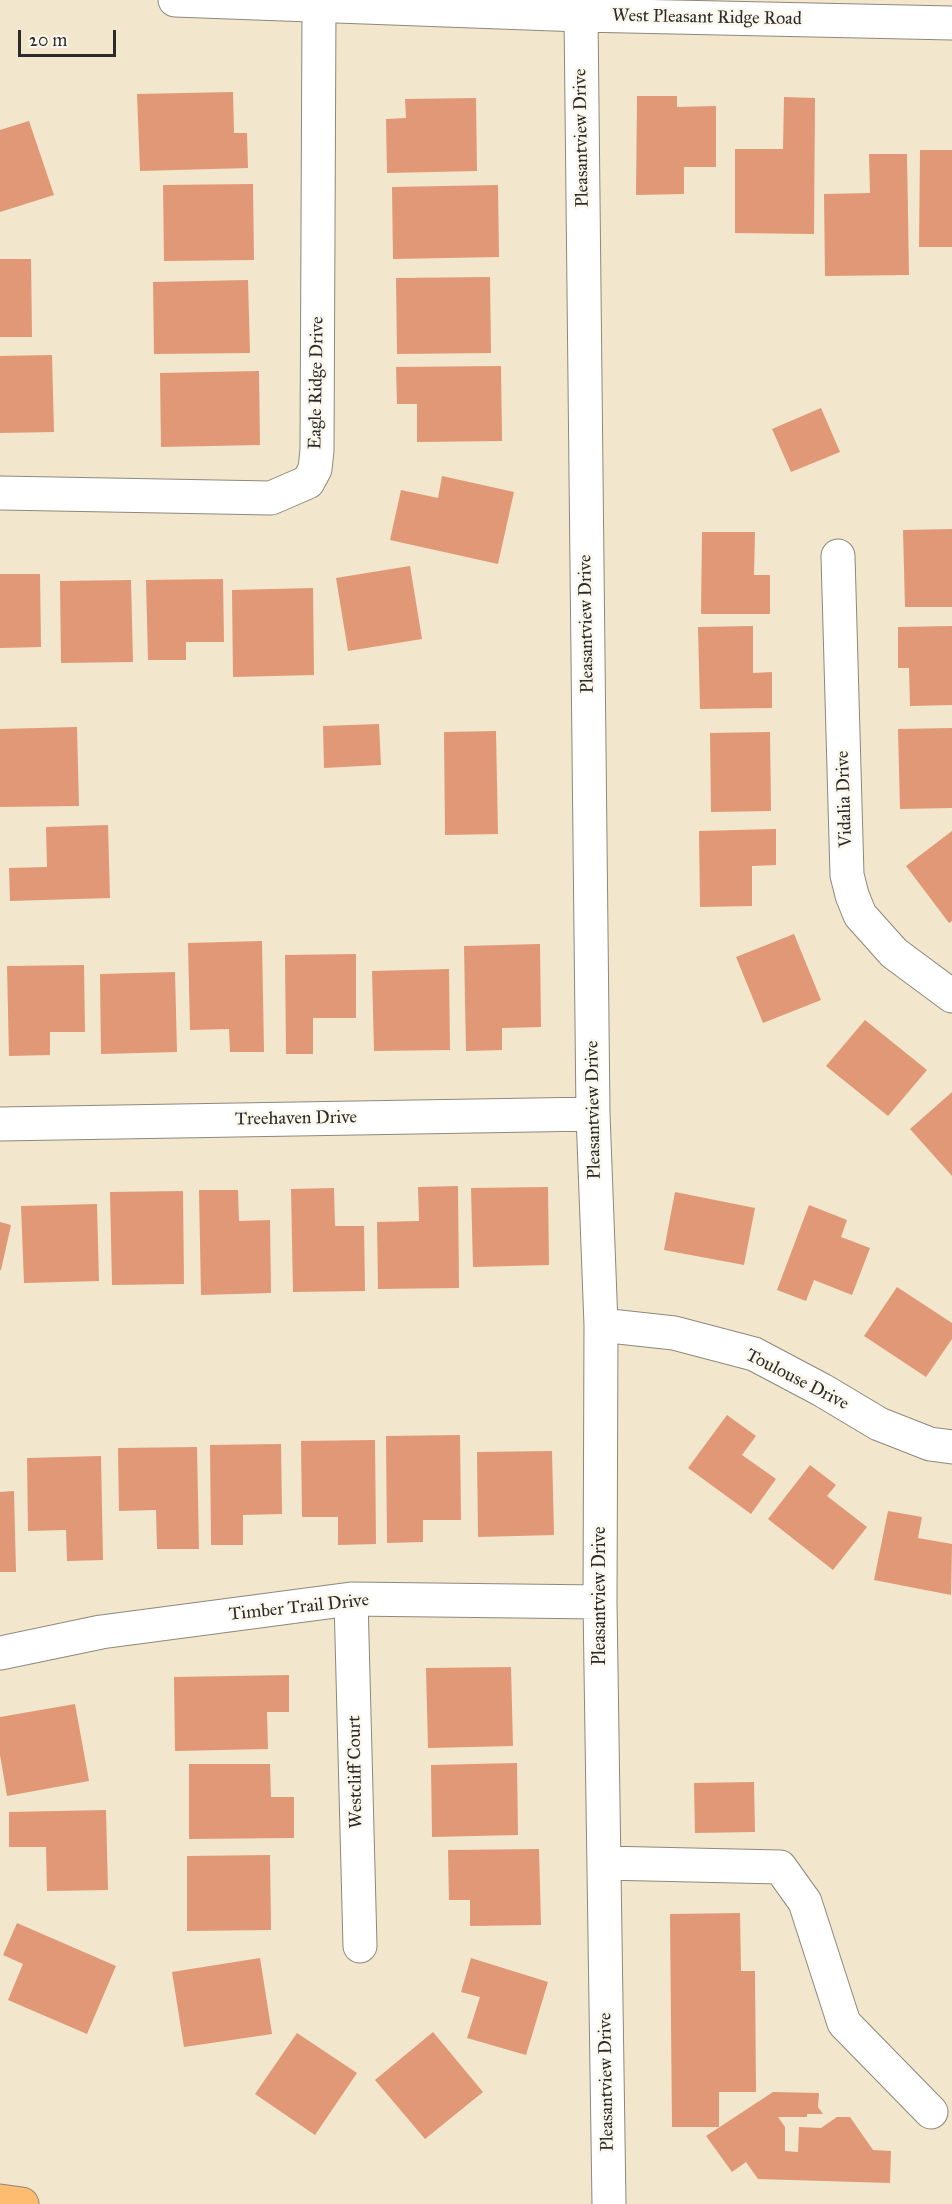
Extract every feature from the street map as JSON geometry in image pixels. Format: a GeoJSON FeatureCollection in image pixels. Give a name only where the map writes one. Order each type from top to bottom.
{"type":"FeatureCollection","features":[{"type":"Feature","properties":{"kind":"main road"},"geometry":{"type":"LineString","coordinates":[[0,2201],[22,2204]]}},
{"type":"Feature","properties":{"kind":"street","name":"West Pleasant Ridge Road"},"geometry":{"type":"LineString","coordinates":[[187,0],[319,7],[581,15],[878,11],[952,23]]}},
{"type":"Feature","properties":{"kind":"street","name":"Eagle Ridge Drive"},"geometry":{"type":"LineString","coordinates":[[0,493],[271,498],[308,482],[315,469],[317,450],[319,7]]}},
{"type":"Feature","properties":{"kind":"street","name":"Pleasantview Drive"},"geometry":{"type":"LineString","coordinates":[[581,15],[593,1114],[601,1325],[600,1602],[609,2204]]}},
{"type":"Feature","properties":{"kind":"street","name":"Vidalia Drive"},"geometry":{"type":"LineString","coordinates":[[838,556],[847,875],[852,895],[860,915],[894,953],[952,996]]}},
{"type":"Feature","properties":{"kind":"street","name":"Treehaven Drive"},"geometry":{"type":"LineString","coordinates":[[0,1124],[593,1114]]}},
{"type":"Feature","properties":{"kind":"street","name":"Toulouse Drive"},"geometry":{"type":"LineString","coordinates":[[601,1325],[674,1333],[754,1354],[879,1424],[930,1444],[952,1448]]}},
{"type":"Feature","properties":{"kind":"street","name":"Timber Trail Drive"},"geometry":{"type":"LineString","coordinates":[[0,1653],[101,1632],[351,1599],[600,1602]]}},
{"type":"Feature","properties":{"kind":"street","name":"Westcliff Court"},"geometry":{"type":"LineString","coordinates":[[351,1599],[360,1946]]}},
{"type":"Feature","properties":{"kind":"street"},"geometry":{"type":"LineString","coordinates":[[604,1863],[780,1867],[805,1902],[844,2023],[931,2112]]}},
{"type":"Feature","properties":{"kind":"building"},"geometry":{"type":"Polygon","coordinates":[[[233,92],[234,133],[247,133],[248,168],[140,171],[137,94],[233,92]]]}},
{"type":"Feature","properties":{"kind":"building"},"geometry":{"type":"Polygon","coordinates":[[[637,96],[677,96],[677,107],[716,106],[716,167],[684,167],[684,194],[636,195],[637,96]]]}},
{"type":"Feature","properties":{"kind":"building"},"geometry":{"type":"Polygon","coordinates":[[[784,97],[815,98],[814,234],[735,233],[735,149],[783,149],[784,97]]]}},
{"type":"Feature","properties":{"kind":"building"},"geometry":{"type":"Polygon","coordinates":[[[476,98],[477,171],[387,173],[386,119],[406,118],[405,99],[476,98]]]}},
{"type":"Feature","properties":{"kind":"building"},"geometry":{"type":"Polygon","coordinates":[[[29,121],[54,195],[0,212],[0,130],[29,121]]]}},
{"type":"Feature","properties":{"kind":"building"},"geometry":{"type":"Polygon","coordinates":[[[920,150],[952,150],[952,247],[919,247],[920,150]]]}},
{"type":"Feature","properties":{"kind":"building"},"geometry":{"type":"Polygon","coordinates":[[[869,154],[907,154],[909,275],[825,276],[824,194],[870,193],[869,154]]]}},
{"type":"Feature","properties":{"kind":"building"},"geometry":{"type":"Polygon","coordinates":[[[253,184],[254,260],[164,261],[163,185],[253,184]]]}},
{"type":"Feature","properties":{"kind":"building"},"geometry":{"type":"Polygon","coordinates":[[[498,185],[499,257],[393,259],[392,187],[498,185]]]}},
{"type":"Feature","properties":{"kind":"building"},"geometry":{"type":"Polygon","coordinates":[[[0,259],[31,259],[32,337],[0,337],[0,259]]]}},
{"type":"Feature","properties":{"kind":"building"},"geometry":{"type":"Polygon","coordinates":[[[490,277],[491,353],[397,354],[396,278],[490,277]]]}},
{"type":"Feature","properties":{"kind":"building"},"geometry":{"type":"Polygon","coordinates":[[[248,280],[250,353],[154,354],[153,282],[248,280]]]}},
{"type":"Feature","properties":{"kind":"building"},"geometry":{"type":"Polygon","coordinates":[[[52,355],[54,432],[0,433],[0,356],[52,355]]]}},
{"type":"Feature","properties":{"kind":"building"},"geometry":{"type":"Polygon","coordinates":[[[501,366],[502,441],[417,442],[417,404],[397,404],[396,367],[501,366]]]}},
{"type":"Feature","properties":{"kind":"building"},"geometry":{"type":"Polygon","coordinates":[[[259,371],[260,445],[161,447],[160,373],[259,371]]]}},
{"type":"Feature","properties":{"kind":"building"},"geometry":{"type":"Polygon","coordinates":[[[821,408],[840,452],[791,472],[772,429],[821,408]]]}},
{"type":"Feature","properties":{"kind":"building"},"geometry":{"type":"Polygon","coordinates":[[[442,476],[514,492],[498,564],[390,540],[401,490],[438,498],[442,476]]]}},
{"type":"Feature","properties":{"kind":"building"},"geometry":{"type":"Polygon","coordinates":[[[952,529],[952,607],[905,607],[903,530],[952,529]]]}},
{"type":"Feature","properties":{"kind":"building"},"geometry":{"type":"Polygon","coordinates":[[[702,532],[755,532],[754,575],[770,575],[770,614],[701,614],[702,532]]]}},
{"type":"Feature","properties":{"kind":"building"},"geometry":{"type":"Polygon","coordinates":[[[410,566],[422,639],[348,651],[336,578],[410,566]]]}},
{"type":"Feature","properties":{"kind":"building"},"geometry":{"type":"Polygon","coordinates":[[[0,574],[40,574],[41,647],[0,648],[0,574]]]}},
{"type":"Feature","properties":{"kind":"building"},"geometry":{"type":"Polygon","coordinates":[[[223,579],[224,642],[186,642],[186,660],[148,660],[146,580],[223,579]]]}},
{"type":"Feature","properties":{"kind":"building"},"geometry":{"type":"Polygon","coordinates":[[[131,580],[133,662],[61,663],[60,581],[131,580]]]}},
{"type":"Feature","properties":{"kind":"building"},"geometry":{"type":"Polygon","coordinates":[[[313,588],[314,675],[233,677],[232,590],[313,588]]]}},
{"type":"Feature","properties":{"kind":"building"},"geometry":{"type":"Polygon","coordinates":[[[753,626],[753,673],[772,672],[772,708],[700,709],[698,627],[753,626]]]}},
{"type":"Feature","properties":{"kind":"building"},"geometry":{"type":"Polygon","coordinates":[[[952,626],[952,705],[910,706],[909,668],[898,668],[898,627],[952,626]]]}},
{"type":"Feature","properties":{"kind":"building"},"geometry":{"type":"Polygon","coordinates":[[[379,724],[381,765],[324,768],[323,726],[379,724]]]}},
{"type":"Feature","properties":{"kind":"building"},"geometry":{"type":"Polygon","coordinates":[[[77,727],[79,806],[0,807],[0,729],[77,727]]]}},
{"type":"Feature","properties":{"kind":"building"},"geometry":{"type":"Polygon","coordinates":[[[952,728],[952,808],[900,809],[898,729],[952,728]]]}},
{"type":"Feature","properties":{"kind":"building"},"geometry":{"type":"Polygon","coordinates":[[[496,731],[498,834],[445,835],[444,732],[496,731]]]}},
{"type":"Feature","properties":{"kind":"building"},"geometry":{"type":"Polygon","coordinates":[[[770,732],[771,811],[711,812],[710,733],[770,732]]]}},
{"type":"Feature","properties":{"kind":"building"},"geometry":{"type":"Polygon","coordinates":[[[108,825],[110,898],[10,901],[9,868],[47,867],[46,827],[108,825]]]}},
{"type":"Feature","properties":{"kind":"building"},"geometry":{"type":"Polygon","coordinates":[[[776,829],[776,865],[752,866],[752,906],[700,907],[699,831],[776,829]]]}},
{"type":"Feature","properties":{"kind":"building"},"geometry":{"type":"Polygon","coordinates":[[[952,831],[952,921],[949,923],[906,866],[952,831]]]}},
{"type":"Feature","properties":{"kind":"building"},"geometry":{"type":"Polygon","coordinates":[[[794,934],[821,1000],[763,1023],[736,957],[794,934]]]}},
{"type":"Feature","properties":{"kind":"building"},"geometry":{"type":"Polygon","coordinates":[[[262,941],[264,1052],[230,1052],[229,1029],[190,1030],[188,943],[262,941]]]}},
{"type":"Feature","properties":{"kind":"building"},"geometry":{"type":"Polygon","coordinates":[[[540,944],[541,1027],[502,1028],[502,1050],[466,1051],[464,946],[540,944]]]}},
{"type":"Feature","properties":{"kind":"building"},"geometry":{"type":"Polygon","coordinates":[[[356,954],[356,1018],[313,1018],[313,1054],[286,1054],[285,955],[356,954]]]}},
{"type":"Feature","properties":{"kind":"building"},"geometry":{"type":"Polygon","coordinates":[[[84,965],[85,1032],[50,1032],[50,1055],[9,1056],[7,966],[84,965]]]}},
{"type":"Feature","properties":{"kind":"building"},"geometry":{"type":"Polygon","coordinates":[[[449,969],[450,1050],[374,1051],[372,971],[449,969]]]}},
{"type":"Feature","properties":{"kind":"building"},"geometry":{"type":"Polygon","coordinates":[[[175,972],[177,1052],[101,1054],[100,974],[175,972]]]}},
{"type":"Feature","properties":{"kind":"building"},"geometry":{"type":"Polygon","coordinates":[[[865,1020],[927,1070],[888,1116],[826,1066],[865,1020]]]}},
{"type":"Feature","properties":{"kind":"building"},"geometry":{"type":"Polygon","coordinates":[[[952,1092],[952,1176],[910,1129],[952,1092]]]}},
{"type":"Feature","properties":{"kind":"building"},"geometry":{"type":"Polygon","coordinates":[[[458,1186],[459,1288],[378,1289],[377,1222],[419,1221],[418,1187],[458,1186]]]}},
{"type":"Feature","properties":{"kind":"building"},"geometry":{"type":"Polygon","coordinates":[[[548,1187],[549,1265],[473,1267],[471,1188],[548,1187]]]}},
{"type":"Feature","properties":{"kind":"building"},"geometry":{"type":"Polygon","coordinates":[[[334,1188],[335,1226],[364,1226],[365,1291],[293,1292],[291,1189],[334,1188]]]}},
{"type":"Feature","properties":{"kind":"building"},"geometry":{"type":"Polygon","coordinates":[[[199,1190],[238,1190],[239,1221],[270,1220],[271,1293],[201,1295],[199,1190]]]}},
{"type":"Feature","properties":{"kind":"building"},"geometry":{"type":"Polygon","coordinates":[[[183,1191],[184,1284],[112,1285],[110,1192],[183,1191]]]}},
{"type":"Feature","properties":{"kind":"building"},"geometry":{"type":"Polygon","coordinates":[[[675,1192],[755,1208],[744,1265],[664,1250],[675,1192]]]}},
{"type":"Feature","properties":{"kind":"building"},"geometry":{"type":"Polygon","coordinates":[[[97,1204],[99,1281],[24,1283],[21,1206],[97,1204]]]}},
{"type":"Feature","properties":{"kind":"building"},"geometry":{"type":"Polygon","coordinates":[[[809,1205],[847,1220],[841,1237],[870,1248],[852,1295],[814,1280],[806,1301],[777,1290],[809,1205]]]}},
{"type":"Feature","properties":{"kind":"building"},"geometry":{"type":"Polygon","coordinates":[[[0,1222],[11,1225],[1,1270],[0,1270],[0,1222]]]}},
{"type":"Feature","properties":{"kind":"building"},"geometry":{"type":"Polygon","coordinates":[[[897,1287],[952,1323],[952,1339],[926,1377],[864,1336],[897,1287]]]}},
{"type":"Feature","properties":{"kind":"building"},"geometry":{"type":"Polygon","coordinates":[[[727,1415],[756,1436],[742,1455],[776,1479],[751,1514],[688,1468],[727,1415]]]}},
{"type":"Feature","properties":{"kind":"building"},"geometry":{"type":"Polygon","coordinates":[[[460,1435],[461,1520],[423,1520],[423,1542],[387,1543],[386,1436],[460,1435]]]}},
{"type":"Feature","properties":{"kind":"building"},"geometry":{"type":"Polygon","coordinates":[[[375,1440],[376,1544],[338,1545],[338,1517],[302,1517],[301,1441],[375,1440]]]}},
{"type":"Feature","properties":{"kind":"building"},"geometry":{"type":"Polygon","coordinates":[[[281,1444],[282,1514],[243,1515],[243,1545],[211,1545],[210,1445],[281,1444]]]}},
{"type":"Feature","properties":{"kind":"building"},"geometry":{"type":"Polygon","coordinates":[[[197,1447],[199,1549],[157,1549],[156,1510],[119,1511],[118,1448],[197,1447]]]}},
{"type":"Feature","properties":{"kind":"building"},"geometry":{"type":"Polygon","coordinates":[[[552,1451],[554,1535],[478,1537],[477,1452],[552,1451]]]}},
{"type":"Feature","properties":{"kind":"building"},"geometry":{"type":"Polygon","coordinates":[[[101,1456],[103,1560],[67,1561],[66,1530],[28,1531],[27,1458],[101,1456]]]}},
{"type":"Feature","properties":{"kind":"building"},"geometry":{"type":"Polygon","coordinates":[[[810,1465],[836,1485],[827,1496],[867,1527],[833,1570],[768,1519],[810,1465]]]}},
{"type":"Feature","properties":{"kind":"building"},"geometry":{"type":"Polygon","coordinates":[[[14,1491],[16,1572],[0,1572],[0,1492],[14,1491]]]}},
{"type":"Feature","properties":{"kind":"building"},"geometry":{"type":"Polygon","coordinates":[[[888,1511],[922,1517],[918,1538],[952,1544],[951,1595],[874,1580],[888,1511]]]}},
{"type":"Feature","properties":{"kind":"building"},"geometry":{"type":"Polygon","coordinates":[[[511,1667],[513,1746],[428,1748],[426,1668],[511,1667]]]}},
{"type":"Feature","properties":{"kind":"building"},"geometry":{"type":"Polygon","coordinates":[[[289,1675],[289,1712],[267,1712],[268,1749],[175,1751],[174,1677],[289,1675]]]}},
{"type":"Feature","properties":{"kind":"building"},"geometry":{"type":"Polygon","coordinates":[[[75,1704],[89,1781],[7,1796],[0,1755],[0,1717],[75,1704]]]}},
{"type":"Feature","properties":{"kind":"building"},"geometry":{"type":"Polygon","coordinates":[[[517,1763],[518,1835],[432,1837],[431,1765],[517,1763]]]}},
{"type":"Feature","properties":{"kind":"building"},"geometry":{"type":"Polygon","coordinates":[[[189,1764],[270,1764],[271,1797],[294,1797],[294,1838],[189,1839],[189,1764]]]}},
{"type":"Feature","properties":{"kind":"building"},"geometry":{"type":"Polygon","coordinates":[[[754,1782],[755,1832],[695,1833],[694,1783],[754,1782]]]}},
{"type":"Feature","properties":{"kind":"building"},"geometry":{"type":"Polygon","coordinates":[[[106,1810],[108,1890],[47,1891],[46,1847],[9,1847],[9,1812],[106,1810]]]}},
{"type":"Feature","properties":{"kind":"building"},"geometry":{"type":"Polygon","coordinates":[[[539,1849],[541,1925],[470,1926],[470,1900],[449,1900],[448,1850],[539,1849]]]}},
{"type":"Feature","properties":{"kind":"building"},"geometry":{"type":"Polygon","coordinates":[[[270,1855],[271,1930],[187,1931],[187,1856],[270,1855]]]}},
{"type":"Feature","properties":{"kind":"building"},"geometry":{"type":"Polygon","coordinates":[[[740,1913],[741,1971],[755,1971],[756,2092],[719,2092],[719,2127],[672,2127],[670,1914],[740,1913]]]}},
{"type":"Feature","properties":{"kind":"building"},"geometry":{"type":"Polygon","coordinates":[[[17,1923],[116,1966],[87,2034],[8,2000],[23,1964],[3,1955],[17,1923]]]}},
{"type":"Feature","properties":{"kind":"building"},"geometry":{"type":"Polygon","coordinates":[[[260,1958],[272,2034],[184,2047],[172,1972],[260,1958]]]}},
{"type":"Feature","properties":{"kind":"building"},"geometry":{"type":"Polygon","coordinates":[[[471,1958],[548,1982],[526,2055],[467,2038],[480,1997],[461,1992],[471,1958]]]}},
{"type":"Feature","properties":{"kind":"building"},"geometry":{"type":"Polygon","coordinates":[[[433,2032],[483,2092],[425,2139],[375,2080],[433,2032]]]}},
{"type":"Feature","properties":{"kind":"building"},"geometry":{"type":"Polygon","coordinates":[[[297,2033],[357,2073],[315,2135],[255,2094],[297,2033]]]}},
{"type":"Feature","properties":{"kind":"building"},"geometry":{"type":"Polygon","coordinates":[[[773,2092],[819,2093],[818,2107],[823,2114],[807,2114],[807,2117],[778,2117],[785,2127],[785,2151],[798,2152],[799,2127],[821,2128],[837,2117],[850,2117],[873,2150],[891,2151],[890,2183],[758,2179],[746,2162],[732,2172],[706,2136],[773,2092]]]}}]}
